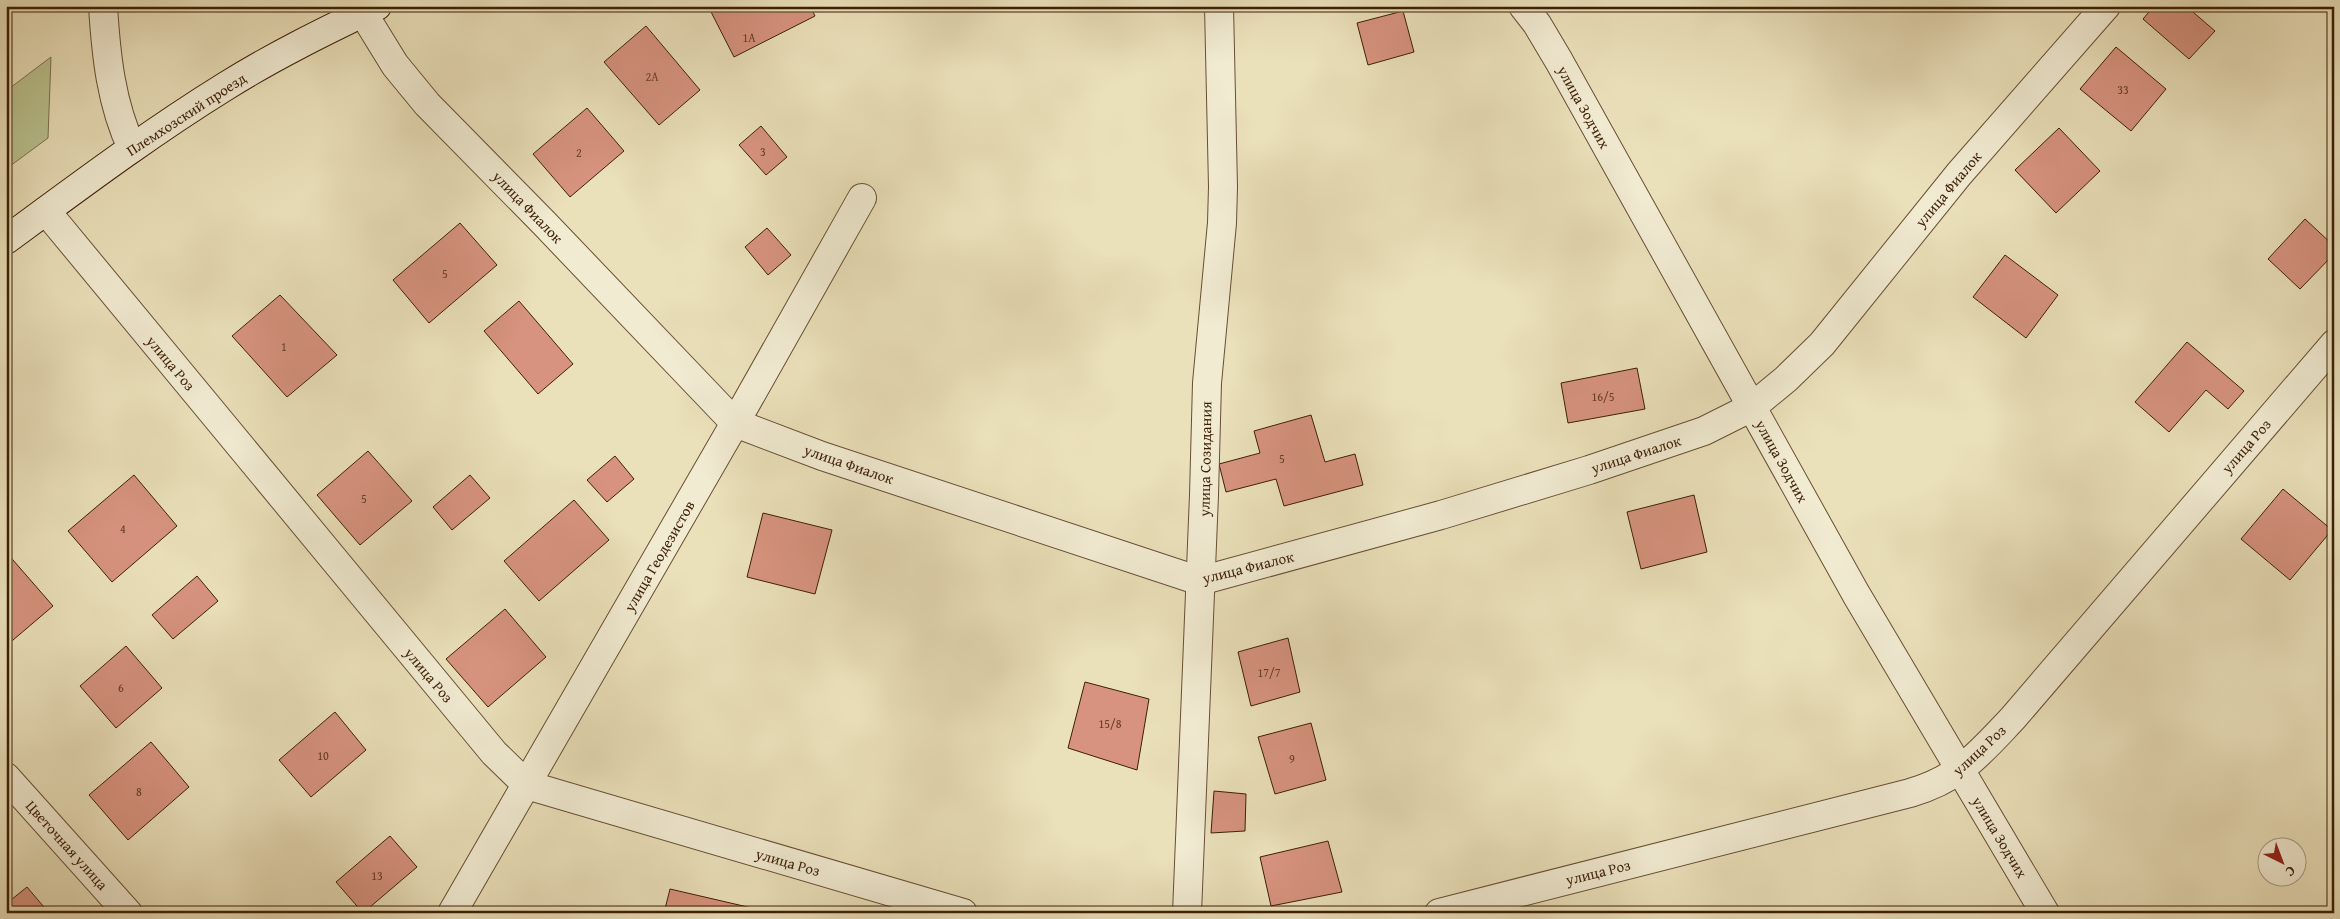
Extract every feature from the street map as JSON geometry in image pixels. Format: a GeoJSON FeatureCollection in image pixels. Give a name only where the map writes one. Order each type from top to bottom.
{"type":"FeatureCollection","features":[{"type":"Feature","properties":{"kind":"street"},"geometry":{"type":"LineString","coordinates":[[103,6],[105,38],[119,118],[132,148]]}},
{"type":"Feature","properties":{"kind":"street","name":"улица Созидания"},"geometry":{"type":"LineString","coordinates":[[1187,913],[1204,496],[1206,383],[1222,223],[1219,6]]}},
{"type":"Feature","properties":{"kind":"street","name":"улица Зодчих"},"geometry":{"type":"LineString","coordinates":[[1523,6],[1537,24],[1559,62],[1856,594],[2045,913]]}},
{"type":"Feature","properties":{"kind":"street","name":"улица Фиалок"},"geometry":{"type":"LineString","coordinates":[[370,10],[395,64],[427,104],[736,423],[822,456],[1200,581],[1441,515],[1589,470],[1704,431],[1752,407],[1792,374],[1822,344],[1960,174],[2106,6]]}},
{"type":"Feature","properties":{"kind":"street","name":"Племхозский проезд"},"geometry":{"type":"LineString","coordinates":[[6,240],[132,148],[227,85],[303,42],[370,10]]}},
{"type":"Feature","properties":{"kind":"street","name":"улица Геодезистов"},"geometry":{"type":"LineString","coordinates":[[452,913],[736,423],[862,198]]}},
{"type":"Feature","properties":{"kind":"street","name":"улица Роз"},"geometry":{"type":"LineString","coordinates":[[46,211],[494,753],[527,785],[963,913]]}},
{"type":"Feature","properties":{"kind":"street","name":"улица Роз"},"geometry":{"type":"LineString","coordinates":[[1439,913],[1910,793],[1930,787],[1961,770],[2013,718],[2334,344]]}},
{"type":"Feature","properties":{"kind":"street","name":"Цветочная улица"},"geometry":{"type":"LineString","coordinates":[[6,777],[128,913]]}},
{"type":"Feature","properties":{"kind":"green space"},"geometry":{"type":"Polygon","coordinates":[[[51,57],[48,138],[6,169],[6,91],[51,57]]]}},
{"type":"Feature","properties":{"kind":"building"},"geometry":{"type":"Polygon","coordinates":[[[708,6],[810,6],[815,16],[734,57],[708,6]]]}},
{"type":"Feature","properties":{"kind":"building"},"geometry":{"type":"Polygon","coordinates":[[[2154,6],[2186,6],[2215,31],[2189,59],[2143,19],[2154,6]]]}},
{"type":"Feature","properties":{"kind":"building"},"geometry":{"type":"Polygon","coordinates":[[[1403,11],[1414,52],[1368,65],[1357,23],[1403,11]]]}},
{"type":"Feature","properties":{"kind":"building"},"geometry":{"type":"Polygon","coordinates":[[[646,26],[700,90],[659,125],[604,62],[646,26]]]}},
{"type":"Feature","properties":{"kind":"building"},"geometry":{"type":"Polygon","coordinates":[[[2116,47],[2166,89],[2131,131],[2080,89],[2116,47]]]}},
{"type":"Feature","properties":{"kind":"building"},"geometry":{"type":"Polygon","coordinates":[[[587,108],[624,151],[570,197],[533,154],[587,108]]]}},
{"type":"Feature","properties":{"kind":"building"},"geometry":{"type":"Polygon","coordinates":[[[761,126],[787,157],[766,175],[739,145],[761,126]]]}},
{"type":"Feature","properties":{"kind":"building"},"geometry":{"type":"Polygon","coordinates":[[[2059,128],[2100,171],[2056,213],[2015,170],[2059,128]]]}},
{"type":"Feature","properties":{"kind":"building"},"geometry":{"type":"Polygon","coordinates":[[[2305,219],[2334,246],[2334,254],[2300,289],[2268,259],[2305,219]]]}},
{"type":"Feature","properties":{"kind":"building"},"geometry":{"type":"Polygon","coordinates":[[[460,223],[497,265],[429,323],[393,280],[460,223]]]}},
{"type":"Feature","properties":{"kind":"building"},"geometry":{"type":"Polygon","coordinates":[[[767,228],[791,255],[768,275],[745,247],[767,228]]]}},
{"type":"Feature","properties":{"kind":"building"},"geometry":{"type":"Polygon","coordinates":[[[2005,255],[2058,295],[2026,338],[1973,297],[2005,255]]]}},
{"type":"Feature","properties":{"kind":"building"},"geometry":{"type":"Polygon","coordinates":[[[280,295],[337,355],[287,397],[232,336],[280,295]]]}},
{"type":"Feature","properties":{"kind":"building"},"geometry":{"type":"Polygon","coordinates":[[[519,301],[573,364],[538,394],[484,331],[519,301]]]}},
{"type":"Feature","properties":{"kind":"building"},"geometry":{"type":"Polygon","coordinates":[[[2187,342],[2244,391],[2228,409],[2206,390],[2169,432],[2135,402],[2187,342]]]}},
{"type":"Feature","properties":{"kind":"building"},"geometry":{"type":"Polygon","coordinates":[[[1637,368],[1645,409],[1568,423],[1561,383],[1637,368]]]}},
{"type":"Feature","properties":{"kind":"building"},"geometry":{"type":"Polygon","coordinates":[[[1311,415],[1325,462],[1355,454],[1363,485],[1284,506],[1276,479],[1226,492],[1219,464],[1260,453],[1254,431],[1311,415]]]}},
{"type":"Feature","properties":{"kind":"building"},"geometry":{"type":"Polygon","coordinates":[[[368,451],[412,501],[360,545],[317,495],[368,451]]]}},
{"type":"Feature","properties":{"kind":"building"},"geometry":{"type":"Polygon","coordinates":[[[615,456],[634,479],[607,502],[587,480],[615,456]]]}},
{"type":"Feature","properties":{"kind":"building"},"geometry":{"type":"Polygon","coordinates":[[[134,475],[177,526],[112,582],[68,531],[134,475]]]}},
{"type":"Feature","properties":{"kind":"building"},"geometry":{"type":"Polygon","coordinates":[[[470,475],[490,498],[452,530],[433,507],[470,475]]]}},
{"type":"Feature","properties":{"kind":"building"},"geometry":{"type":"Polygon","coordinates":[[[2283,489],[2332,530],[2290,580],[2241,539],[2283,489]]]}},
{"type":"Feature","properties":{"kind":"building"},"geometry":{"type":"Polygon","coordinates":[[[1694,495],[1707,552],[1641,569],[1627,512],[1694,495]]]}},
{"type":"Feature","properties":{"kind":"building"},"geometry":{"type":"Polygon","coordinates":[[[574,500],[609,540],[539,601],[504,561],[574,500]]]}},
{"type":"Feature","properties":{"kind":"building"},"geometry":{"type":"Polygon","coordinates":[[[763,513],[832,530],[815,594],[747,577],[763,513]]]}},
{"type":"Feature","properties":{"kind":"building"},"geometry":{"type":"Polygon","coordinates":[[[6,552],[53,606],[6,646],[6,552]]]}},
{"type":"Feature","properties":{"kind":"building"},"geometry":{"type":"Polygon","coordinates":[[[197,576],[218,601],[173,639],[152,615],[197,576]]]}},
{"type":"Feature","properties":{"kind":"building"},"geometry":{"type":"Polygon","coordinates":[[[505,609],[546,657],[488,707],[446,659],[505,609]]]}},
{"type":"Feature","properties":{"kind":"building"},"geometry":{"type":"Polygon","coordinates":[[[1288,638],[1300,692],[1251,706],[1238,652],[1288,638]]]}},
{"type":"Feature","properties":{"kind":"building"},"geometry":{"type":"Polygon","coordinates":[[[126,646],[162,688],[116,728],[80,686],[126,646]]]}},
{"type":"Feature","properties":{"kind":"building"},"geometry":{"type":"Polygon","coordinates":[[[1085,682],[1149,699],[1137,770],[1068,748],[1085,682]]]}},
{"type":"Feature","properties":{"kind":"building"},"geometry":{"type":"Polygon","coordinates":[[[335,712],[366,750],[311,797],[279,760],[335,712]]]}},
{"type":"Feature","properties":{"kind":"building"},"geometry":{"type":"Polygon","coordinates":[[[1311,723],[1326,780],[1275,794],[1258,737],[1311,723]]]}},
{"type":"Feature","properties":{"kind":"building"},"geometry":{"type":"Polygon","coordinates":[[[151,742],[189,787],[128,840],[89,795],[151,742]]]}},
{"type":"Feature","properties":{"kind":"building"},"geometry":{"type":"Polygon","coordinates":[[[1214,791],[1246,794],[1245,831],[1211,833],[1214,791]]]}},
{"type":"Feature","properties":{"kind":"building"},"geometry":{"type":"Polygon","coordinates":[[[390,836],[417,867],[363,913],[336,882],[390,836]]]}},
{"type":"Feature","properties":{"kind":"building"},"geometry":{"type":"Polygon","coordinates":[[[1328,841],[1342,892],[1271,906],[1260,857],[1328,841]]]}},
{"type":"Feature","properties":{"kind":"building"},"geometry":{"type":"Polygon","coordinates":[[[27,887],[49,913],[6,913],[6,904],[27,887]]]}},
{"type":"Feature","properties":{"kind":"building"},"geometry":{"type":"Polygon","coordinates":[[[670,889],[752,908],[751,913],[664,913],[670,889]]]}}]}
